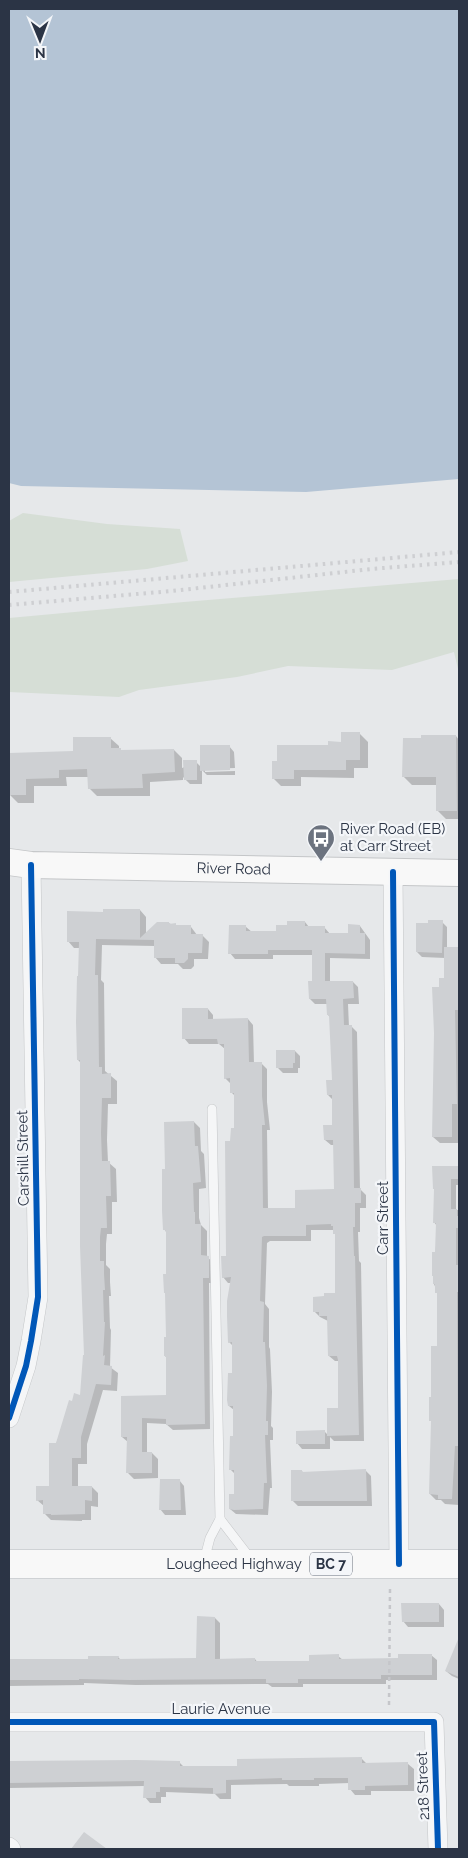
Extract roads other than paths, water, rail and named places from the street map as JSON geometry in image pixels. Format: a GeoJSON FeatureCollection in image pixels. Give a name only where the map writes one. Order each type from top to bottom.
{"type":"FeatureCollection","features":[{"type":"Feature","properties":{"kind":"highway","name":"Lougheed Highway"},"geometry":{"type":"LineString","coordinates":[[9,1564],[255,1564],[395,1576],[459,1564]]}},
{"type":"Feature","properties":{"kind":"street","name":"River Road"},"geometry":{"type":"LineString","coordinates":[[20,864],[459,873]]}},
{"type":"Feature","properties":{"kind":"street","name":"Carshill Street"},"geometry":{"type":"LineString","coordinates":[[9,1418],[32,1341],[38,1297],[20,864]]}},
{"type":"Feature","properties":{"kind":"street","name":"Carr Street"},"geometry":{"type":"LineString","coordinates":[[393,872],[398,1519],[395,1576]]}},
{"type":"Feature","properties":{"kind":"street","name":"Laurie Avenue"},"geometry":{"type":"LineString","coordinates":[[9,1722],[434,1722]]}},
{"type":"Feature","properties":{"kind":"street","name":"218 Street"},"geometry":{"type":"LineString","coordinates":[[434,1722],[438,1849]]}},
{"type":"Feature","properties":{"kind":"lane"},"geometry":{"type":"LineString","coordinates":[[203,1564],[210,1538],[220,1519],[212,1109]]}},
{"type":"Feature","properties":{"kind":"lane"},"geometry":{"type":"LineString","coordinates":[[220,1519],[255,1564]]}},
{"type":"Feature","properties":{"kind":"water"},"geometry":{"type":"Polygon","coordinates":[[[9,9],[459,9],[459,479],[306,492],[21,486],[9,483],[9,9]]]}},
{"type":"Feature","properties":{"kind":"railway"},"geometry":{"type":"LineString","coordinates":[[9,592],[459,552]]}},
{"type":"Feature","properties":{"kind":"railway"},"geometry":{"type":"LineString","coordinates":[[9,605],[172,591],[371,569],[459,562]]}},
{"type":"Feature","properties":{"kind":"place","name":"River Road (EB) at Carr Street"},"geometry":{"type":"Point","coordinates":[321,862]}}]}
